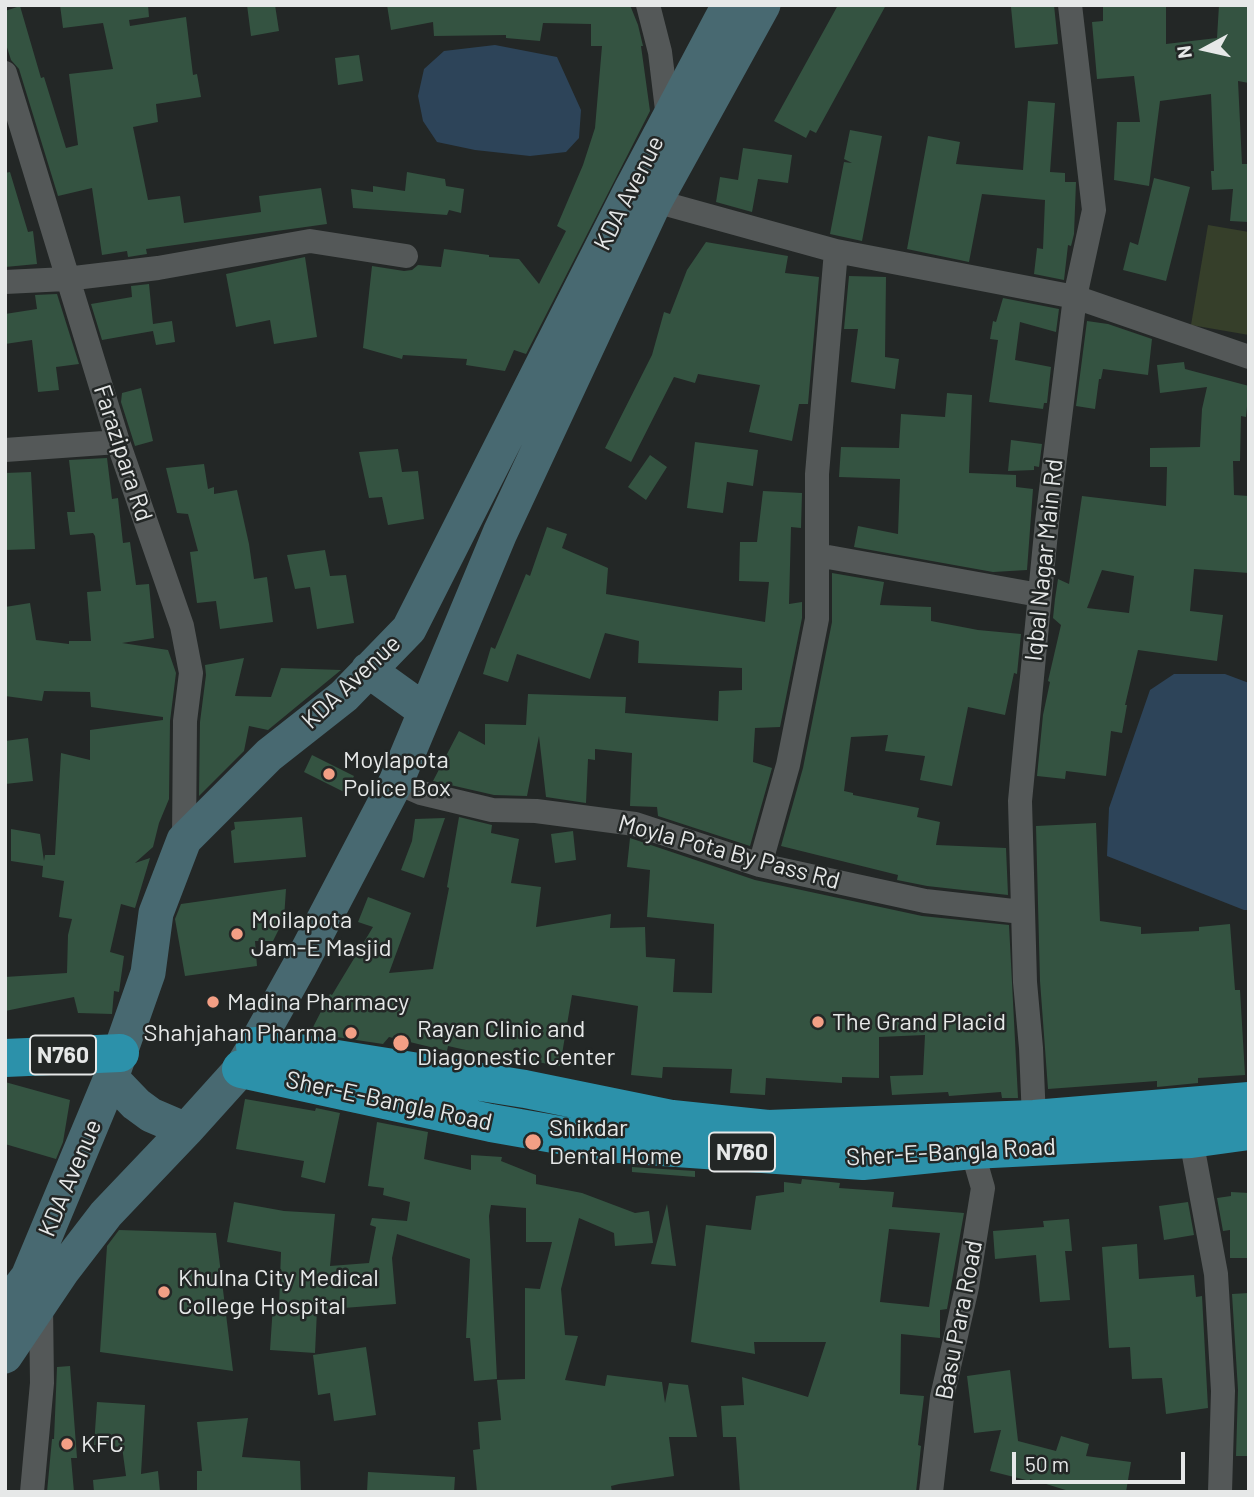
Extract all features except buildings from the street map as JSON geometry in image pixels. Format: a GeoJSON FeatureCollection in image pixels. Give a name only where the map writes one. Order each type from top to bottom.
{"type":"FeatureCollection","features":[{"type":"Feature","properties":{"kind":"highway","name":"N760"},"geometry":{"type":"LineString","coordinates":[[5,1058],[116,1065]]}},
{"type":"Feature","properties":{"kind":"highway","name":"Sher-E-Bangla Road"},"geometry":{"type":"LineString","coordinates":[[248,1058],[525,1089],[671,1119],[768,1129],[1034,1119],[1249,1101]]}},
{"type":"Feature","properties":{"kind":"highway","name":"Sher-E-Bangla Road"},"geometry":{"type":"LineString","coordinates":[[248,1058],[491,1123],[605,1143],[863,1161],[972,1150],[1191,1139],[1249,1131]]}},
{"type":"Feature","properties":{"kind":"main road","name":"KDA Avenue"},"geometry":{"type":"LineString","coordinates":[[5,1356],[35,1291],[148,973],[156,913],[184,840],[269,755],[344,696],[409,629],[668,118],[729,5]]}},
{"type":"Feature","properties":{"kind":"main road","name":"KDA Avenue"},"geometry":{"type":"LineString","coordinates":[[35,1291],[63,1270],[106,1214],[186,1130],[248,1058],[306,956],[396,782],[500,533],[655,201],[763,5]]}},
{"type":"Feature","properties":{"kind":"main road"},"geometry":{"type":"LineString","coordinates":[[369,670],[425,711]]}},
{"type":"Feature","properties":{"kind":"main road"},"geometry":{"type":"LineString","coordinates":[[116,1065],[136,1104],[151,1115],[186,1130]]}},
{"type":"Feature","properties":{"kind":"main road"},"geometry":{"type":"LineString","coordinates":[[5,1307],[35,1291]]}},
{"type":"Feature","properties":{"kind":"street"},"geometry":{"type":"LineString","coordinates":[[648,5],[660,52],[668,118]]}},
{"type":"Feature","properties":{"kind":"street","name":"Iqbal Nagar Main Rd"},"geometry":{"type":"LineString","coordinates":[[1034,1119],[1025,982],[1020,801],[1039,595],[1075,297],[1094,210],[1070,5]]}},
{"type":"Feature","properties":{"kind":"street","name":"Farazipara Rd"},"geometry":{"type":"LineString","coordinates":[[5,73],[118,442],[182,626],[191,673],[186,721],[184,840]]}},
{"type":"Feature","properties":{"kind":"street"},"geometry":{"type":"LineString","coordinates":[[655,201],[836,251],[1075,297],[1249,357]]}},
{"type":"Feature","properties":{"kind":"street"},"geometry":{"type":"LineString","coordinates":[[5,282],[66,279],[158,268],[310,241],[406,256]]}},
{"type":"Feature","properties":{"kind":"street"},"geometry":{"type":"LineString","coordinates":[[760,865],[788,765],[817,619],[817,474],[836,251]]}},
{"type":"Feature","properties":{"kind":"street"},"geometry":{"type":"LineString","coordinates":[[5,450],[118,442]]}},
{"type":"Feature","properties":{"kind":"street"},"geometry":{"type":"LineString","coordinates":[[817,555],[1039,595]]}},
{"type":"Feature","properties":{"kind":"street","name":"Moyla Pota By Pass Rd"},"geometry":{"type":"LineString","coordinates":[[396,782],[421,793],[492,810],[536,811],[635,824],[760,865],[925,901],[1023,912]]}},
{"type":"Feature","properties":{"kind":"street"},"geometry":{"type":"LineString","coordinates":[[1191,1139],[1216,1274],[1223,1391],[1220,1492]]}},
{"type":"Feature","properties":{"kind":"street","name":"Basu Para Road"},"geometry":{"type":"LineString","coordinates":[[931,1492],[943,1397],[967,1287],[984,1188],[972,1150]]}},
{"type":"Feature","properties":{"kind":"street"},"geometry":{"type":"LineString","coordinates":[[32,1492],[41,1383],[35,1291]]}},
{"type":"Feature","properties":{"kind":"green space"},"geometry":{"type":"Polygon","coordinates":[[[1208,225],[1249,232],[1249,335],[1191,325],[1208,225]]]}},
{"type":"Feature","properties":{"kind":"water"},"geometry":{"type":"Polygon","coordinates":[[[495,45],[557,57],[581,110],[579,138],[566,152],[530,156],[475,150],[437,142],[423,121],[418,96],[424,69],[444,51],[495,45]]]}},
{"type":"Feature","properties":{"kind":"water"},"geometry":{"type":"Polygon","coordinates":[[[1174,674],[1225,674],[1249,683],[1249,910],[1107,856],[1109,808],[1150,690],[1174,674]]]}},
{"type":"Feature","properties":{"kind":"place","name":"Moylapota Police Box"},"geometry":{"type":"Point","coordinates":[329,774]}},
{"type":"Feature","properties":{"kind":"place","name":"Moilapota Jam-E Masjid"},"geometry":{"type":"Point","coordinates":[237,934]}},
{"type":"Feature","properties":{"kind":"place","name":"Madina Pharmacy"},"geometry":{"type":"Point","coordinates":[213,1002]}},
{"type":"Feature","properties":{"kind":"place","name":"The Grand Placid"},"geometry":{"type":"Point","coordinates":[818,1022]}},
{"type":"Feature","properties":{"kind":"place","name":"Shahjahan Pharma"},"geometry":{"type":"Point","coordinates":[351,1033]}},
{"type":"Feature","properties":{"kind":"place","name":"Rayan Clinic and Diagonestic Center"},"geometry":{"type":"Point","coordinates":[401,1043]}},
{"type":"Feature","properties":{"kind":"place","name":"Shikdar Dental Home"},"geometry":{"type":"Point","coordinates":[533,1142]}},
{"type":"Feature","properties":{"kind":"place","name":"Khulna City Medical College Hospital"},"geometry":{"type":"Point","coordinates":[164,1292]}},
{"type":"Feature","properties":{"kind":"place","name":"KFC"},"geometry":{"type":"Point","coordinates":[67,1444]}}]}
